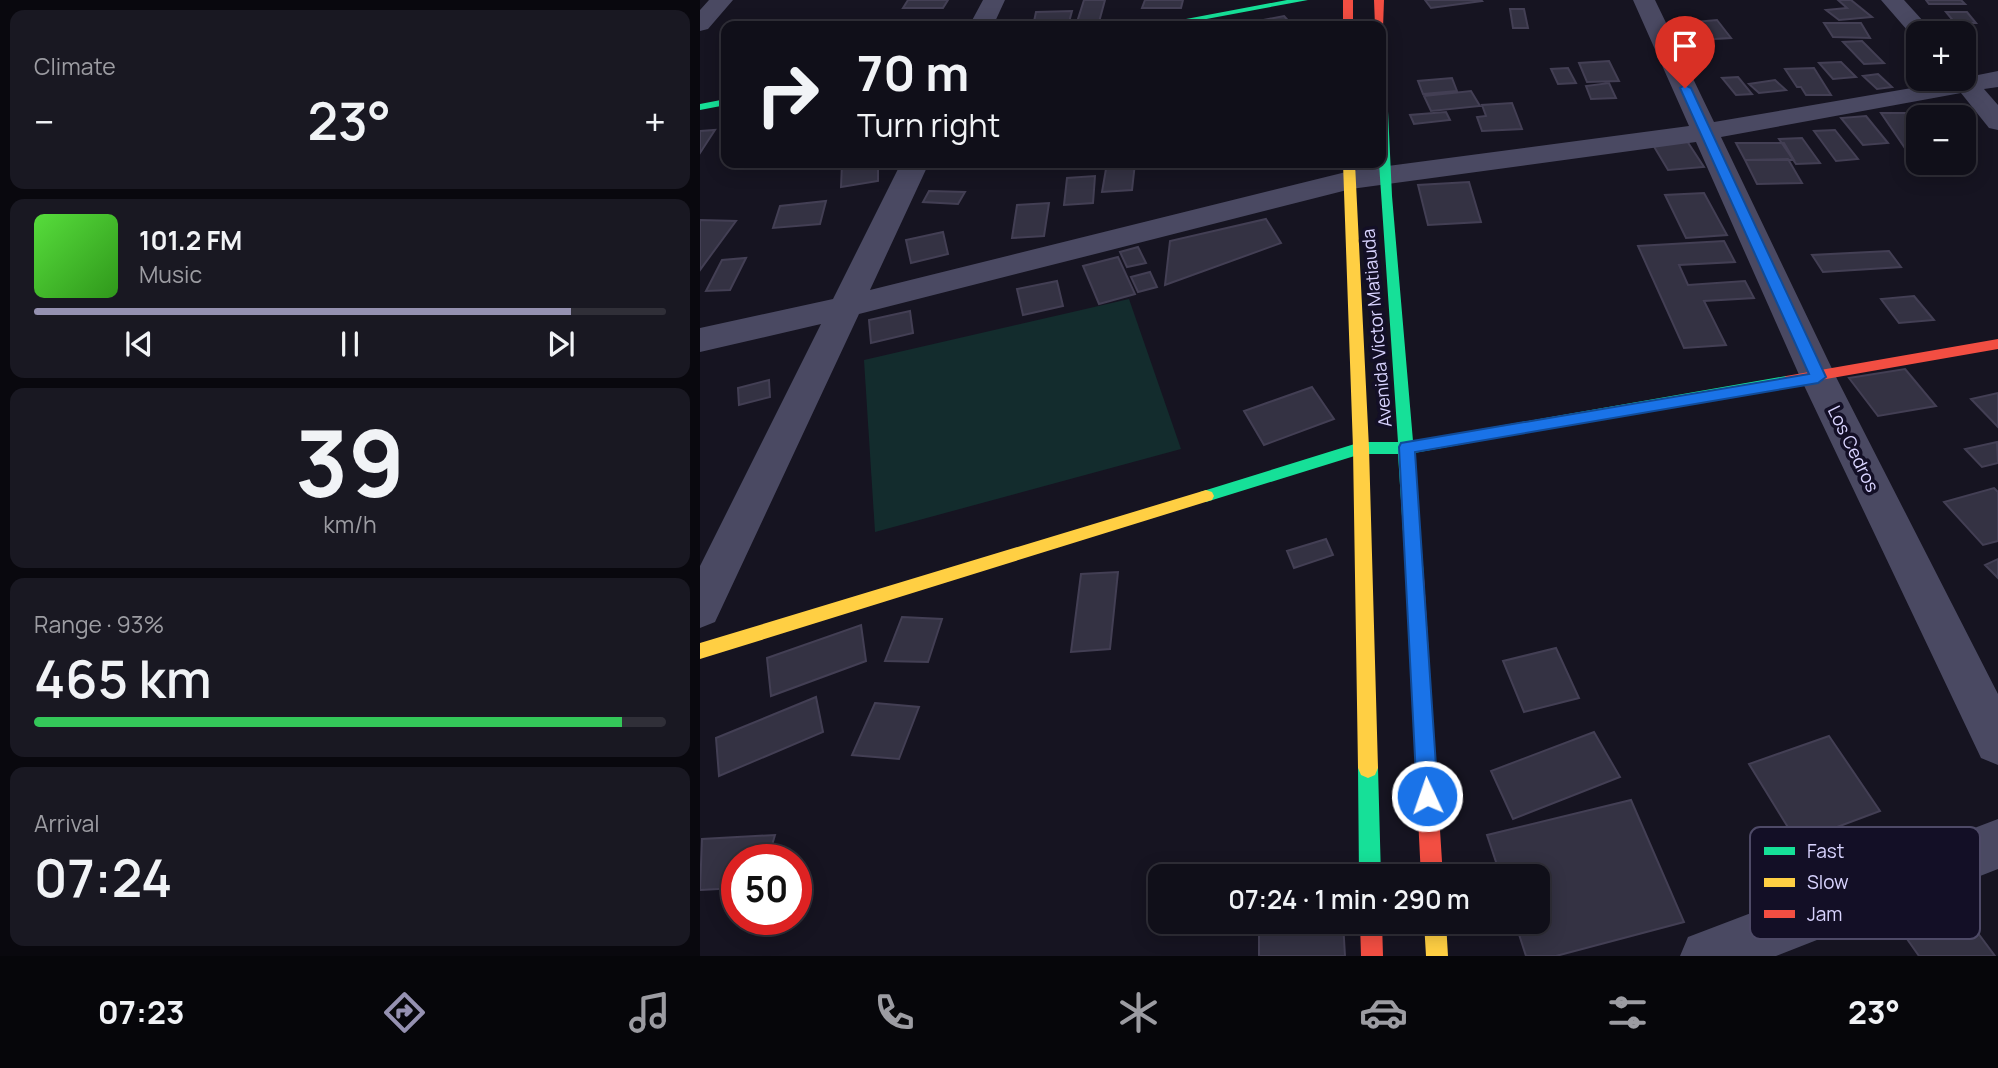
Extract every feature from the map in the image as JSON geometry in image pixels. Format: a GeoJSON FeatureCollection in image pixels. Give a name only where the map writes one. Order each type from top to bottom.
{"type":"FeatureCollection","features":[{"type":"Feature","properties":{"kind":"main road"},"geometry":{"type":"LineString","coordinates":[[1183,21],[1303,0]]}},
{"type":"Feature","properties":{"kind":"main road"},"geometry":{"type":"LineString","coordinates":[[1348,0],[1348,21]]}},
{"type":"Feature","properties":{"kind":"main road"},"geometry":{"type":"LineString","coordinates":[[1379,0],[1380,21]]}},
{"type":"Feature","properties":{"kind":"main road"},"geometry":{"type":"LineString","coordinates":[[700,107],[721,103]]}},
{"type":"Feature","properties":{"kind":"main road","name":"Avenida Victor Matiauda"},"geometry":{"type":"LineString","coordinates":[[1383,168],[1407,447],[1431,864]]}},
{"type":"Feature","properties":{"kind":"main road","name":"Avenida Victor Matiauda"},"geometry":{"type":"LineString","coordinates":[[1350,171],[1361,448],[1370,864]]}},
{"type":"Feature","properties":{"kind":"main road"},"geometry":{"type":"LineString","coordinates":[[700,651],[1361,448],[1407,447],[1998,344]]}},
{"type":"Feature","properties":{"kind":"main road"},"geometry":{"type":"LineString","coordinates":[[1371,934],[1372,956]]}},
{"type":"Feature","properties":{"kind":"main road"},"geometry":{"type":"LineString","coordinates":[[1436,934],[1437,956]]}},
{"type":"Feature","properties":{"kind":"street"},"geometry":{"type":"LineString","coordinates":[[700,24],[722,0]]}},
{"type":"Feature","properties":{"kind":"street"},"geometry":{"type":"LineString","coordinates":[[984,21],[994,0]]}},
{"type":"Feature","properties":{"kind":"street","name":"Los Cedros"},"geometry":{"type":"LineString","coordinates":[[1644,0],[1818,377],[1998,742]]}},
{"type":"Feature","properties":{"kind":"street"},"geometry":{"type":"LineString","coordinates":[[1892,0],[1911,21]]}},
{"type":"Feature","properties":{"kind":"street"},"geometry":{"type":"LineString","coordinates":[[1976,80],[1998,79]]}},
{"type":"Feature","properties":{"kind":"street"},"geometry":{"type":"LineString","coordinates":[[700,340],[845,307],[1350,171],[1383,175],[1706,132],[1913,91]]}},
{"type":"Feature","properties":{"kind":"street"},"geometry":{"type":"LineString","coordinates":[[1972,91],[1998,122]]}},
{"type":"Feature","properties":{"kind":"street"},"geometry":{"type":"LineString","coordinates":[[700,609],[913,168]]}},
{"type":"Feature","properties":{"kind":"street"},"geometry":{"type":"LineString","coordinates":[[1980,851],[1998,844]]}},
{"type":"Feature","properties":{"kind":"street"},"geometry":{"type":"LineString","coordinates":[[1707,956],[1751,939]]}},
{"type":"Feature","properties":{"kind":"green space"},"geometry":{"type":"Polygon","coordinates":[[[1129,299],[1181,449],[875,532],[864,360],[1129,299]]]}},
{"type":"Feature","properties":{"kind":"building"},"geometry":{"type":"Polygon","coordinates":[[[908,0],[948,0],[943,8],[903,8],[908,0]]]}},
{"type":"Feature","properties":{"kind":"building"},"geometry":{"type":"Polygon","coordinates":[[[1084,0],[1105,0],[1099,21],[1077,21],[1084,0]]]}},
{"type":"Feature","properties":{"kind":"building"},"geometry":{"type":"Polygon","coordinates":[[[1145,0],[1183,0],[1181,8],[1142,8],[1145,0]]]}},
{"type":"Feature","properties":{"kind":"building"},"geometry":{"type":"Polygon","coordinates":[[[1425,0],[1481,0],[1482,1],[1431,8],[1425,0]]]}},
{"type":"Feature","properties":{"kind":"building"},"geometry":{"type":"Polygon","coordinates":[[[1838,0],[1851,0],[1872,17],[1839,20],[1826,10],[1847,8],[1838,0]]]}},
{"type":"Feature","properties":{"kind":"building"},"geometry":{"type":"Polygon","coordinates":[[[1926,0],[1961,0],[1965,4],[1929,4],[1926,0]]]}},
{"type":"Feature","properties":{"kind":"building"},"geometry":{"type":"Polygon","coordinates":[[[1510,9],[1524,9],[1528,28],[1513,28],[1510,9]]]}},
{"type":"Feature","properties":{"kind":"building"},"geometry":{"type":"Polygon","coordinates":[[[1072,11],[1069,21],[1034,21],[1036,12],[1072,11]]]}},
{"type":"Feature","properties":{"kind":"building"},"geometry":{"type":"Polygon","coordinates":[[[1946,12],[1967,12],[1974,21],[1953,21],[1946,12]]]}},
{"type":"Feature","properties":{"kind":"building"},"geometry":{"type":"Polygon","coordinates":[[[1284,16],[1288,21],[1258,21],[1284,16]]]}},
{"type":"Feature","properties":{"kind":"building"},"geometry":{"type":"Polygon","coordinates":[[[1717,20],[1731,38],[1695,40],[1682,23],[1717,20]]]}},
{"type":"Feature","properties":{"kind":"building"},"geometry":{"type":"Polygon","coordinates":[[[1824,23],[1861,23],[1870,38],[1833,37],[1824,23]]]}},
{"type":"Feature","properties":{"kind":"building"},"geometry":{"type":"Polygon","coordinates":[[[1862,41],[1884,63],[1864,64],[1843,42],[1862,41]]]}},
{"type":"Feature","properties":{"kind":"building"},"geometry":{"type":"Polygon","coordinates":[[[1609,61],[1619,81],[1587,82],[1579,63],[1609,61]]]}},
{"type":"Feature","properties":{"kind":"building"},"geometry":{"type":"Polygon","coordinates":[[[1841,62],[1856,77],[1833,79],[1819,63],[1841,62]]]}},
{"type":"Feature","properties":{"kind":"building"},"geometry":{"type":"Polygon","coordinates":[[[1568,68],[1576,83],[1558,84],[1551,69],[1568,68]]]}},
{"type":"Feature","properties":{"kind":"building"},"geometry":{"type":"Polygon","coordinates":[[[1814,68],[1831,95],[1806,95],[1785,69],[1814,68]]]}},
{"type":"Feature","properties":{"kind":"building"},"geometry":{"type":"Polygon","coordinates":[[[1878,74],[1892,87],[1877,89],[1863,76],[1878,74]]]}},
{"type":"Feature","properties":{"kind":"building"},"geometry":{"type":"Polygon","coordinates":[[[1738,77],[1752,94],[1736,95],[1722,78],[1738,77]]]}},
{"type":"Feature","properties":{"kind":"building"},"geometry":{"type":"Polygon","coordinates":[[[1452,78],[1457,91],[1423,94],[1418,81],[1452,78]]]}},
{"type":"Feature","properties":{"kind":"building"},"geometry":{"type":"Polygon","coordinates":[[[1775,80],[1786,90],[1759,93],[1749,84],[1775,80]]]}},
{"type":"Feature","properties":{"kind":"building"},"geometry":{"type":"Polygon","coordinates":[[[1609,83],[1616,98],[1591,99],[1586,86],[1609,83]]]}},
{"type":"Feature","properties":{"kind":"building"},"geometry":{"type":"Polygon","coordinates":[[[1471,91],[1480,106],[1431,111],[1424,96],[1471,91]]]}},
{"type":"Feature","properties":{"kind":"building"},"geometry":{"type":"Polygon","coordinates":[[[1512,103],[1522,129],[1482,131],[1477,117],[1486,116],[1482,105],[1512,103]]]}},
{"type":"Feature","properties":{"kind":"building"},"geometry":{"type":"Polygon","coordinates":[[[1446,112],[1450,120],[1414,124],[1410,115],[1446,112]]]}},
{"type":"Feature","properties":{"kind":"building"},"geometry":{"type":"Polygon","coordinates":[[[1881,113],[1906,113],[1906,150],[1881,113]]]}},
{"type":"Feature","properties":{"kind":"building"},"geometry":{"type":"Polygon","coordinates":[[[1866,116],[1888,143],[1863,145],[1841,118],[1866,116]]]}},
{"type":"Feature","properties":{"kind":"building"},"geometry":{"type":"Polygon","coordinates":[[[715,130],[700,153],[700,131],[715,130]]]}},
{"type":"Feature","properties":{"kind":"building"},"geometry":{"type":"Polygon","coordinates":[[[1835,130],[1858,159],[1836,161],[1814,131],[1835,130]]]}},
{"type":"Feature","properties":{"kind":"building"},"geometry":{"type":"Polygon","coordinates":[[[1685,138],[1704,167],[1668,170],[1650,140],[1685,138]]]}},
{"type":"Feature","properties":{"kind":"building"},"geometry":{"type":"Polygon","coordinates":[[[1802,138],[1820,163],[1796,164],[1779,139],[1802,138]]]}},
{"type":"Feature","properties":{"kind":"building"},"geometry":{"type":"Polygon","coordinates":[[[1736,143],[1784,143],[1794,160],[1745,160],[1736,143]]]}},
{"type":"Feature","properties":{"kind":"building"},"geometry":{"type":"Polygon","coordinates":[[[1788,159],[1802,183],[1757,184],[1745,160],[1788,159]]]}},
{"type":"Feature","properties":{"kind":"building"},"geometry":{"type":"Polygon","coordinates":[[[842,168],[878,168],[878,181],[841,187],[842,168]]]}},
{"type":"Feature","properties":{"kind":"building"},"geometry":{"type":"Polygon","coordinates":[[[1106,168],[1134,168],[1132,190],[1102,192],[1106,168]]]}},
{"type":"Feature","properties":{"kind":"building"},"geometry":{"type":"Polygon","coordinates":[[[1095,176],[1093,203],[1064,205],[1067,178],[1095,176]]]}},
{"type":"Feature","properties":{"kind":"building"},"geometry":{"type":"Polygon","coordinates":[[[1469,182],[1481,222],[1428,225],[1418,185],[1469,182]]]}},
{"type":"Feature","properties":{"kind":"building"},"geometry":{"type":"Polygon","coordinates":[[[929,191],[965,192],[958,204],[923,202],[929,191]]]}},
{"type":"Feature","properties":{"kind":"building"},"geometry":{"type":"Polygon","coordinates":[[[1704,193],[1727,235],[1686,238],[1665,195],[1704,193]]]}},
{"type":"Feature","properties":{"kind":"building"},"geometry":{"type":"Polygon","coordinates":[[[826,201],[820,224],[773,228],[780,206],[826,201]]]}},
{"type":"Feature","properties":{"kind":"building"},"geometry":{"type":"Polygon","coordinates":[[[1049,203],[1044,236],[1012,238],[1017,205],[1049,203]]]}},
{"type":"Feature","properties":{"kind":"building"},"geometry":{"type":"Polygon","coordinates":[[[1266,219],[1281,243],[1165,285],[1170,241],[1266,219]]]}},
{"type":"Feature","properties":{"kind":"building"},"geometry":{"type":"Polygon","coordinates":[[[700,220],[736,221],[700,270],[700,220]]]}},
{"type":"Feature","properties":{"kind":"building"},"geometry":{"type":"Polygon","coordinates":[[[943,232],[948,254],[911,263],[906,240],[943,232]]]}},
{"type":"Feature","properties":{"kind":"building"},"geometry":{"type":"Polygon","coordinates":[[[1724,241],[1735,262],[1679,265],[1688,285],[1745,281],[1754,298],[1704,301],[1726,345],[1684,348],[1638,246],[1724,241]]]}},
{"type":"Feature","properties":{"kind":"building"},"geometry":{"type":"Polygon","coordinates":[[[1138,247],[1146,263],[1127,267],[1120,252],[1138,247]]]}},
{"type":"Feature","properties":{"kind":"building"},"geometry":{"type":"Polygon","coordinates":[[[1889,251],[1901,267],[1823,272],[1812,255],[1889,251]]]}},
{"type":"Feature","properties":{"kind":"building"},"geometry":{"type":"Polygon","coordinates":[[[1118,257],[1135,294],[1099,304],[1083,266],[1118,257]]]}},
{"type":"Feature","properties":{"kind":"building"},"geometry":{"type":"Polygon","coordinates":[[[746,258],[730,290],[706,291],[722,260],[746,258]]]}},
{"type":"Feature","properties":{"kind":"building"},"geometry":{"type":"Polygon","coordinates":[[[1150,272],[1157,287],[1138,292],[1131,277],[1150,272]]]}},
{"type":"Feature","properties":{"kind":"building"},"geometry":{"type":"Polygon","coordinates":[[[1057,281],[1063,306],[1023,315],[1017,289],[1057,281]]]}},
{"type":"Feature","properties":{"kind":"building"},"geometry":{"type":"Polygon","coordinates":[[[1914,296],[1934,320],[1899,323],[1881,299],[1914,296]]]}},
{"type":"Feature","properties":{"kind":"building"},"geometry":{"type":"Polygon","coordinates":[[[910,311],[913,333],[871,343],[869,320],[910,311]]]}},
{"type":"Feature","properties":{"kind":"building"},"geometry":{"type":"Polygon","coordinates":[[[1905,369],[1936,406],[1878,416],[1849,378],[1905,369]]]}},
{"type":"Feature","properties":{"kind":"building"},"geometry":{"type":"Polygon","coordinates":[[[769,380],[770,397],[739,405],[738,388],[769,380]]]}},
{"type":"Feature","properties":{"kind":"building"},"geometry":{"type":"Polygon","coordinates":[[[1312,387],[1334,419],[1264,445],[1244,411],[1312,387]]]}},
{"type":"Feature","properties":{"kind":"building"},"geometry":{"type":"Polygon","coordinates":[[[1998,393],[1998,427],[1971,399],[1998,393]]]}},
{"type":"Feature","properties":{"kind":"building"},"geometry":{"type":"Polygon","coordinates":[[[1997,442],[1998,463],[1982,467],[1965,449],[1997,442]]]}},
{"type":"Feature","properties":{"kind":"building"},"geometry":{"type":"Polygon","coordinates":[[[1994,488],[1998,492],[1998,541],[1983,545],[1944,502],[1994,488]]]}},
{"type":"Feature","properties":{"kind":"building"},"geometry":{"type":"Polygon","coordinates":[[[1326,539],[1333,555],[1294,568],[1287,551],[1326,539]]]}},
{"type":"Feature","properties":{"kind":"building"},"geometry":{"type":"Polygon","coordinates":[[[1998,559],[1998,578],[1985,565],[1998,559]]]}},
{"type":"Feature","properties":{"kind":"building"},"geometry":{"type":"Polygon","coordinates":[[[1118,572],[1110,649],[1071,652],[1081,574],[1118,572]]]}},
{"type":"Feature","properties":{"kind":"building"},"geometry":{"type":"Polygon","coordinates":[[[902,617],[942,619],[928,662],[885,661],[902,617]]]}},
{"type":"Feature","properties":{"kind":"building"},"geometry":{"type":"Polygon","coordinates":[[[861,625],[866,661],[771,696],[767,658],[861,625]]]}},
{"type":"Feature","properties":{"kind":"building"},"geometry":{"type":"Polygon","coordinates":[[[1556,648],[1579,698],[1524,712],[1503,661],[1556,648]]]}},
{"type":"Feature","properties":{"kind":"building"},"geometry":{"type":"Polygon","coordinates":[[[816,697],[823,732],[719,776],[716,738],[816,697]]]}},
{"type":"Feature","properties":{"kind":"building"},"geometry":{"type":"Polygon","coordinates":[[[875,703],[919,707],[899,759],[852,755],[875,703]]]}},
{"type":"Feature","properties":{"kind":"building"},"geometry":{"type":"Polygon","coordinates":[[[1594,732],[1620,777],[1513,819],[1491,771],[1594,732]]]}},
{"type":"Feature","properties":{"kind":"building"},"geometry":{"type":"Polygon","coordinates":[[[1829,736],[1880,811],[1837,827],[1788,827],[1749,764],[1829,736]]]}},
{"type":"Feature","properties":{"kind":"building"},"geometry":{"type":"Polygon","coordinates":[[[1631,800],[1684,922],[1556,956],[1526,956],[1519,934],[1550,934],[1550,864],[1497,864],[1487,835],[1631,800]]]}},
{"type":"Feature","properties":{"kind":"building"},"geometry":{"type":"Polygon","coordinates":[[[775,835],[772,844],[721,844],[721,889],[700,890],[702,839],[775,835]]]}},
{"type":"Feature","properties":{"kind":"building"},"geometry":{"type":"Polygon","coordinates":[[[1259,934],[1344,934],[1345,956],[1259,956],[1259,934]]]}},
{"type":"Feature","properties":{"kind":"building"},"geometry":{"type":"Polygon","coordinates":[[[1980,936],[1995,956],[1919,956],[1907,939],[1980,939],[1980,936]]]}},
{"type":"Feature","properties":{"kind":"traffic: fast"},"geometry":{"type":"LineString","coordinates":[[1183,21],[1303,0]]}},
{"type":"Feature","properties":{"kind":"traffic: fast"},"geometry":{"type":"LineString","coordinates":[[700,107],[721,103]]}},
{"type":"Feature","properties":{"kind":"traffic: fast"},"geometry":{"type":"LineString","coordinates":[[1385,168],[1415,578]]}},
{"type":"Feature","properties":{"kind":"traffic: fast"},"geometry":{"type":"LineString","coordinates":[[1206,496],[1361,448],[1407,448],[1786,381]]}},
{"type":"Feature","properties":{"kind":"traffic: fast"},"geometry":{"type":"LineString","coordinates":[[1368,768],[1370,864]]}},
{"type":"Feature","properties":{"kind":"traffic: slow"},"geometry":{"type":"LineString","coordinates":[[1349,168],[1361,448],[1368,768]]}},
{"type":"Feature","properties":{"kind":"traffic: slow"},"geometry":{"type":"LineString","coordinates":[[700,651],[1206,496]]}},
{"type":"Feature","properties":{"kind":"traffic: slow"},"geometry":{"type":"LineString","coordinates":[[1436,934],[1437,956]]}},
{"type":"Feature","properties":{"kind":"traffic: jam"},"geometry":{"type":"LineString","coordinates":[[1348,0],[1348,21]]}},
{"type":"Feature","properties":{"kind":"traffic: jam"},"geometry":{"type":"LineString","coordinates":[[1379,0],[1380,21]]}},
{"type":"Feature","properties":{"kind":"traffic: jam"},"geometry":{"type":"LineString","coordinates":[[1786,381],[1998,344]]}},
{"type":"Feature","properties":{"kind":"traffic: jam"},"geometry":{"type":"LineString","coordinates":[[1415,578],[1431,864]]}},
{"type":"Feature","properties":{"kind":"traffic: jam"},"geometry":{"type":"LineString","coordinates":[[1371,934],[1372,956]]}},
{"type":"Feature","properties":{"kind":"route"},"geometry":{"type":"LineString","coordinates":[[1427,796],[1407,447],[1818,377],[1685,88]]}}]}
